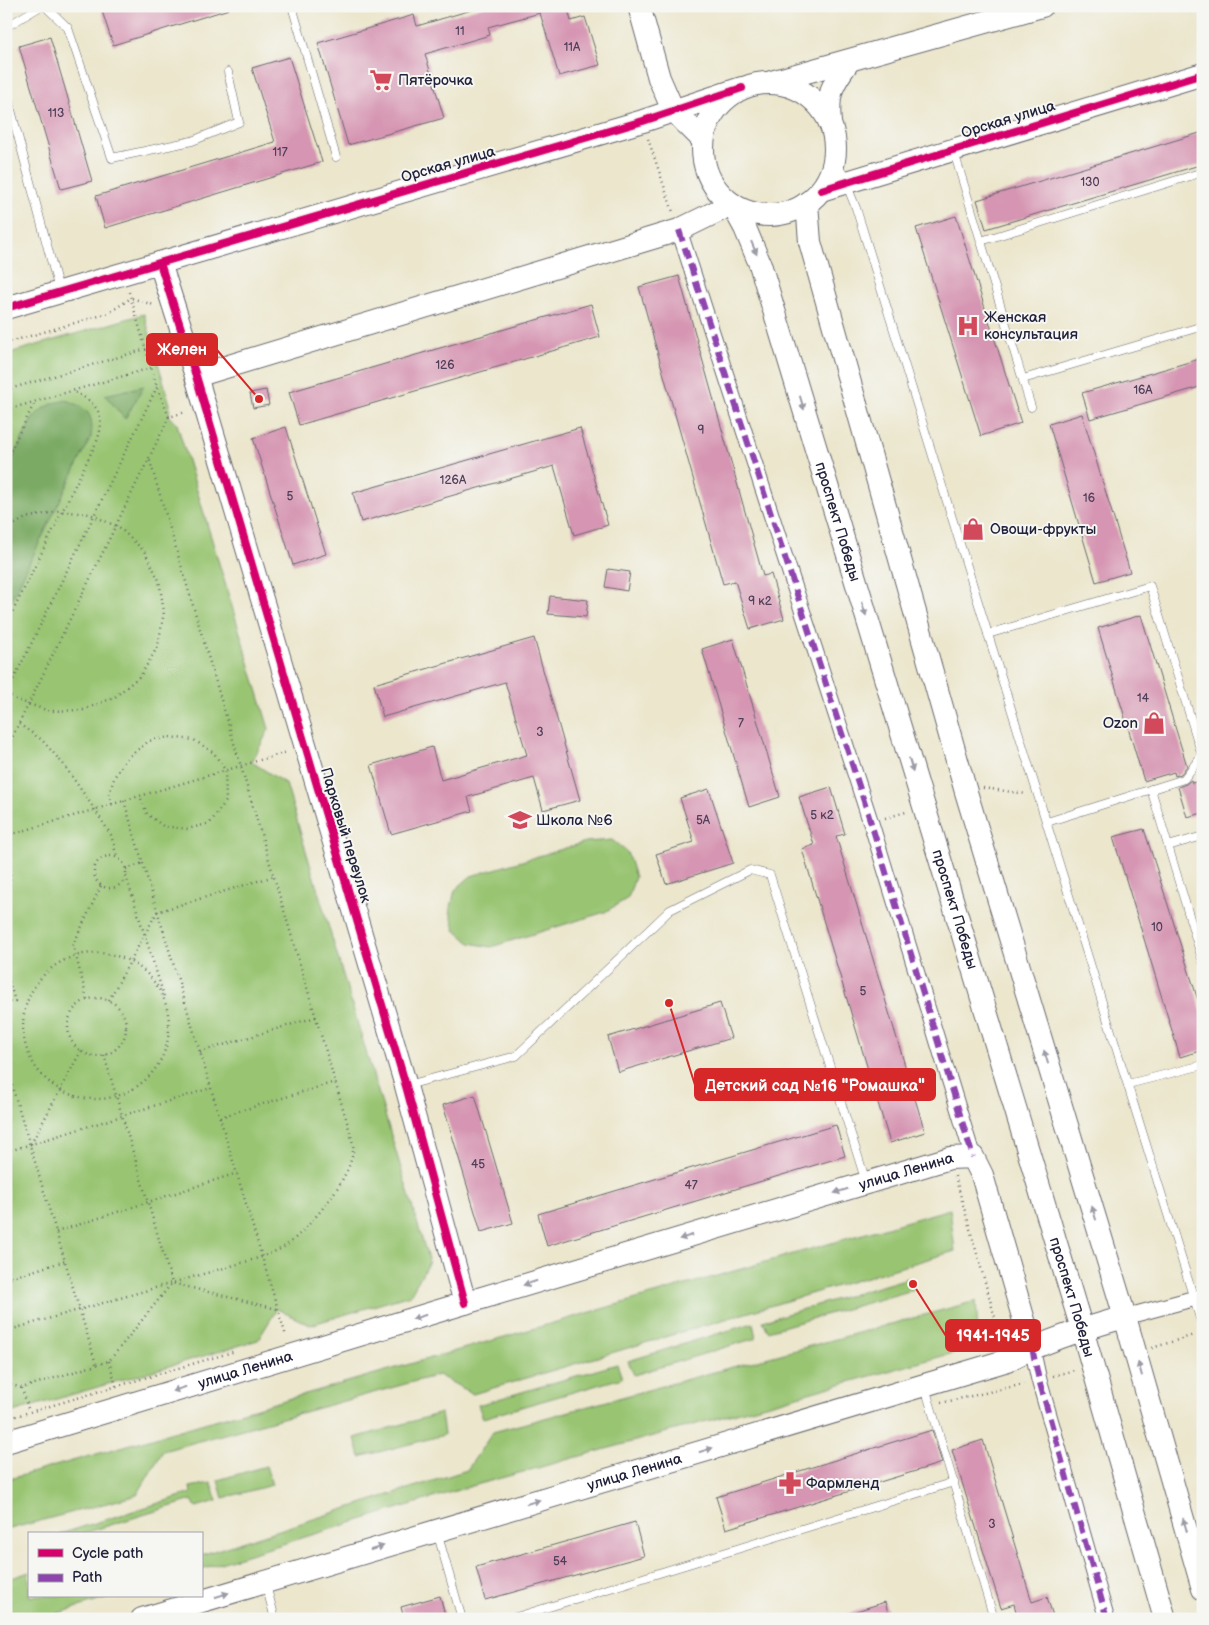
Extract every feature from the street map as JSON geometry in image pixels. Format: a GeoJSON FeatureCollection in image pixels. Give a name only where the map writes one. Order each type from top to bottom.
{"type":"FeatureCollection","features":[{"type":"Feature","properties":{"kind":"main road"},"geometry":{"type":"LineString","coordinates":[[639,6],[659,78],[672,110],[703,140]]}},
{"type":"Feature","properties":{"kind":"main road"},"geometry":{"type":"LineString","coordinates":[[768,83],[1042,6]]}},
{"type":"Feature","properties":{"kind":"main road"},"geometry":{"type":"LineString","coordinates":[[830,122],[823,111],[805,93],[781,84],[755,84],[742,88],[730,95],[712,114],[706,126],[703,140],[703,158],[708,176],[718,192],[732,204],[747,212],[762,215],[778,215],[793,211],[814,197],[830,174],[835,156],[834,137],[828,104],[832,88],[849,61]]}},
{"type":"Feature","properties":{"kind":"main road","name":"Орская улица"},"geometry":{"type":"LineString","coordinates":[[814,197],[846,182],[1203,74]]}},
{"type":"Feature","properties":{"kind":"main road","name":"Орская улица"},"geometry":{"type":"LineString","coordinates":[[6,308],[643,121],[742,88]]}},
{"type":"Feature","properties":{"kind":"main road"},"geometry":{"type":"LineString","coordinates":[[814,197],[810,242],[963,782],[1125,1316],[1203,1589]]}},
{"type":"Feature","properties":{"kind":"main road"},"geometry":{"type":"LineString","coordinates":[[160,263],[196,376],[679,230],[732,204]]}},
{"type":"Feature","properties":{"kind":"main road","name":"проспект Победы"},"geometry":{"type":"LineString","coordinates":[[732,204],[745,228],[760,264],[1082,1329],[1165,1619]]}},
{"type":"Feature","properties":{"kind":"main road","name":"Парковый переулок"},"geometry":{"type":"LineString","coordinates":[[196,376],[406,1086],[465,1303]]}},
{"type":"Feature","properties":{"kind":"main road"},"geometry":{"type":"LineString","coordinates":[[973,1157],[982,1175],[1032,1348]]}},
{"type":"Feature","properties":{"kind":"main road","name":"улица Ленина"},"geometry":{"type":"LineString","coordinates":[[6,1442],[950,1158],[973,1157]]}},
{"type":"Feature","properties":{"kind":"main road","name":"улица Ленина"},"geometry":{"type":"LineString","coordinates":[[142,1619],[436,1531],[928,1395],[1032,1348],[1082,1329],[1125,1316]]}},
{"type":"Feature","properties":{"kind":"street"},"geometry":{"type":"LineString","coordinates":[[679,230],[871,823],[973,1157]]}},
{"type":"Feature","properties":{"kind":"street"},"geometry":{"type":"LineString","coordinates":[[1125,1316],[1199,1297]]}},
{"type":"Feature","properties":{"kind":"street"},"geometry":{"type":"LineString","coordinates":[[1032,1348],[1039,1380],[1107,1619]]}},
{"type":"Feature","properties":{"kind":"lane"},"geometry":{"type":"LineString","coordinates":[[6,27],[43,6],[68,28],[112,158],[192,141],[239,122],[228,72]]}},
{"type":"Feature","properties":{"kind":"lane"},"geometry":{"type":"LineString","coordinates":[[292,6],[336,157]]}},
{"type":"Feature","properties":{"kind":"lane"},"geometry":{"type":"LineString","coordinates":[[6,92],[60,292]]}},
{"type":"Feature","properties":{"kind":"lane"},"geometry":{"type":"LineString","coordinates":[[953,150],[1031,407]]}},
{"type":"Feature","properties":{"kind":"lane"},"geometry":{"type":"LineString","coordinates":[[835,156],[856,208],[1128,1084],[1199,1297],[1203,1328]]}},
{"type":"Feature","properties":{"kind":"lane"},"geometry":{"type":"LineString","coordinates":[[981,241],[1203,172]]}},
{"type":"Feature","properties":{"kind":"lane"},"geometry":{"type":"LineString","coordinates":[[1023,379],[1203,326]]}},
{"type":"Feature","properties":{"kind":"lane"},"geometry":{"type":"LineString","coordinates":[[988,634],[1150,586],[1202,754],[1184,779],[1047,822]]}},
{"type":"Feature","properties":{"kind":"lane"},"geometry":{"type":"LineString","coordinates":[[1151,789],[1203,962]]}},
{"type":"Feature","properties":{"kind":"lane"},"geometry":{"type":"LineString","coordinates":[[1168,846],[1203,836]]}},
{"type":"Feature","properties":{"kind":"lane"},"geometry":{"type":"LineString","coordinates":[[406,1086],[516,1056],[670,910],[738,874],[750,870],[770,875],[867,1183]]}},
{"type":"Feature","properties":{"kind":"lane"},"geometry":{"type":"LineString","coordinates":[[1128,1084],[1203,1064]]}},
{"type":"Feature","properties":{"kind":"lane"},"geometry":{"type":"LineString","coordinates":[[928,1395],[994,1619]]}},
{"type":"Feature","properties":{"kind":"lane"},"geometry":{"type":"LineString","coordinates":[[510,1619],[954,1482]]}},
{"type":"Feature","properties":{"kind":"lane"},"geometry":{"type":"LineString","coordinates":[[436,1531],[462,1619]]}},
{"type":"Feature","properties":{"kind":"lane"},"geometry":{"type":"LineString","coordinates":[[265,1582],[275,1619]]}},
{"type":"Feature","properties":{"kind":"path"},"geometry":{"type":"LineString","coordinates":[[643,121],[679,230]]}},
{"type":"Feature","properties":{"kind":"path"},"geometry":{"type":"LineString","coordinates":[[124,274],[157,387],[169,417]]}},
{"type":"Feature","properties":{"kind":"path"},"geometry":{"type":"LineString","coordinates":[[6,343],[109,313],[131,298]]}},
{"type":"Feature","properties":{"kind":"path"},"geometry":{"type":"LineString","coordinates":[[6,390],[146,349]]}},
{"type":"Feature","properties":{"kind":"path"},"geometry":{"type":"LineString","coordinates":[[6,410],[152,368]]}},
{"type":"Feature","properties":{"kind":"path"},"geometry":{"type":"LineString","coordinates":[[6,529],[26,518],[58,511],[94,516],[116,526],[144,551],[159,580],[164,612],[158,646],[141,675],[115,697],[83,710],[49,711],[17,700],[6,693],[94,516],[157,387]]}},
{"type":"Feature","properties":{"kind":"path"},"geometry":{"type":"LineString","coordinates":[[6,625],[101,430],[95,406],[87,398],[72,391]]}},
{"type":"Feature","properties":{"kind":"path"},"geometry":{"type":"LineString","coordinates":[[6,459],[35,402]]}},
{"type":"Feature","properties":{"kind":"path"},"geometry":{"type":"LineString","coordinates":[[6,750],[169,417],[205,406]]}},
{"type":"Feature","properties":{"kind":"path"},"geometry":{"type":"LineString","coordinates":[[6,1331],[262,1257],[286,1247],[310,1224],[335,1192],[349,1166],[353,1150],[316,1017],[149,458]]}},
{"type":"Feature","properties":{"kind":"path"},"geometry":{"type":"LineString","coordinates":[[19,724],[42,740],[64,765],[111,835],[117,857],[126,869],[126,876],[166,1002],[170,1026],[166,1050],[155,1071],[138,1087],[117,1097],[92,1100],[68,1094],[47,1081],[32,1062],[24,1040],[23,1015],[31,992],[46,973],[66,959],[90,953],[114,955],[136,964],[154,981],[166,1002]]}},
{"type":"Feature","properties":{"kind":"path"},"geometry":{"type":"LineString","coordinates":[[112,804],[109,794],[115,776],[127,758],[149,741],[169,737],[194,740],[214,753],[225,770],[226,801],[210,823],[188,829],[163,826],[147,814],[140,796]]}},
{"type":"Feature","properties":{"kind":"path"},"geometry":{"type":"LineString","coordinates":[[6,836],[305,746]]}},
{"type":"Feature","properties":{"kind":"path"},"geometry":{"type":"LineString","coordinates":[[124,801],[286,1336],[277,1339]]}},
{"type":"Feature","properties":{"kind":"path"},"geometry":{"type":"LineString","coordinates":[[6,826],[12,835],[6,967]]}},
{"type":"Feature","properties":{"kind":"path"},"geometry":{"type":"LineString","coordinates":[[117,857],[106,856],[96,862],[93,872],[94,878],[101,886],[116,888],[121,885],[126,876]]}},
{"type":"Feature","properties":{"kind":"path"},"geometry":{"type":"LineString","coordinates":[[126,869],[143,863]]}},
{"type":"Feature","properties":{"kind":"path"},"geometry":{"type":"LineString","coordinates":[[109,1000],[158,912],[274,876]]}},
{"type":"Feature","properties":{"kind":"path"},"geometry":{"type":"LineString","coordinates":[[87,999],[72,944],[101,886]]}},
{"type":"Feature","properties":{"kind":"path"},"geometry":{"type":"LineString","coordinates":[[6,972],[15,1001],[6,1003]]}},
{"type":"Feature","properties":{"kind":"path"},"geometry":{"type":"LineString","coordinates":[[99,997],[109,1000],[122,1012],[126,1021],[126,1031],[123,1040],[117,1048],[104,1054],[89,1055],[73,1044],[69,1035],[69,1017],[74,1008],[87,999],[99,997]]}},
{"type":"Feature","properties":{"kind":"path"},"geometry":{"type":"LineString","coordinates":[[200,1052],[316,1017]]}},
{"type":"Feature","properties":{"kind":"path"},"geometry":{"type":"LineString","coordinates":[[30,1145],[81,1051]]}},
{"type":"Feature","properties":{"kind":"path"},"geometry":{"type":"LineString","coordinates":[[104,1054],[172,1283]]}},
{"type":"Feature","properties":{"kind":"path"},"geometry":{"type":"LineString","coordinates":[[6,1066],[96,1364]]}},
{"type":"Feature","properties":{"kind":"path"},"geometry":{"type":"LineString","coordinates":[[220,1117],[335,1082]]}},
{"type":"Feature","properties":{"kind":"path"},"geometry":{"type":"LineString","coordinates":[[6,1152],[211,1088]]}},
{"type":"Feature","properties":{"kind":"path"},"geometry":{"type":"LineString","coordinates":[[950,1158],[1008,1360]]}},
{"type":"Feature","properties":{"kind":"path"},"geometry":{"type":"LineString","coordinates":[[56,1232],[237,1173]]}},
{"type":"Feature","properties":{"kind":"path"},"geometry":{"type":"LineString","coordinates":[[6,1279],[65,1261]]}},
{"type":"Feature","properties":{"kind":"path"},"geometry":{"type":"LineString","coordinates":[[172,1283],[277,1309]]}},
{"type":"Feature","properties":{"kind":"path"},"geometry":{"type":"LineString","coordinates":[[6,1383],[22,1388],[108,1360],[172,1283]]}},
{"type":"Feature","properties":{"kind":"path"},"geometry":{"type":"LineString","coordinates":[[1136,1354],[1194,1335]]}},
{"type":"Feature","properties":{"kind":"path"},"geometry":{"type":"LineString","coordinates":[[6,1419],[239,1350]]}},
{"type":"Feature","properties":{"kind":"path"},"geometry":{"type":"LineString","coordinates":[[108,1360],[116,1386]]}},
{"type":"Feature","properties":{"kind":"path"},"geometry":{"type":"LineString","coordinates":[[928,1395],[1039,1380],[1092,1366]]}},
{"type":"Feature","properties":{"kind":"path"},"geometry":{"type":"LineString","coordinates":[[22,1388],[29,1412]]}},
{"type":"Feature","properties":{"kind":"green space"},"geometry":{"type":"Polygon","coordinates":[[[144,314],[170,404],[169,417],[177,424],[269,729],[252,762],[286,784],[429,1262],[410,1295],[310,1325],[277,1309],[258,1340],[6,1414],[6,354],[144,314]]]}},
{"type":"Feature","properties":{"kind":"green space"},"geometry":{"type":"Polygon","coordinates":[[[144,386],[125,419],[105,395],[144,386]]]}},
{"type":"Feature","properties":{"kind":"green space"},"geometry":{"type":"Polygon","coordinates":[[[67,400],[80,406],[88,413],[92,429],[91,437],[6,611],[6,472],[31,421],[41,410],[54,403],[67,400]]]}},
{"type":"Feature","properties":{"kind":"green space"},"geometry":{"type":"Polygon","coordinates":[[[612,840],[627,852],[635,877],[628,898],[605,912],[491,947],[470,943],[455,930],[450,911],[455,890],[471,876],[586,842],[612,840]]]}},
{"type":"Feature","properties":{"kind":"green space"},"geometry":{"type":"Polygon","coordinates":[[[950,1209],[955,1251],[473,1394],[438,1375],[163,1451],[137,1495],[6,1530],[6,1480],[950,1209]]]}},
{"type":"Feature","properties":{"kind":"green space"},"geometry":{"type":"Polygon","coordinates":[[[908,1278],[913,1290],[768,1331],[763,1321],[908,1278]]]}},
{"type":"Feature","properties":{"kind":"green space"},"geometry":{"type":"Polygon","coordinates":[[[976,1301],[979,1346],[465,1488],[202,1569],[202,1555],[467,1470],[493,1432],[976,1301]]]}},
{"type":"Feature","properties":{"kind":"green space"},"geometry":{"type":"Polygon","coordinates":[[[753,1323],[756,1338],[634,1375],[628,1361],[753,1323]]]}},
{"type":"Feature","properties":{"kind":"green space"},"geometry":{"type":"Polygon","coordinates":[[[617,1364],[622,1378],[483,1418],[478,1405],[617,1364]]]}},
{"type":"Feature","properties":{"kind":"green space"},"geometry":{"type":"Polygon","coordinates":[[[441,1413],[444,1435],[360,1457],[355,1438],[441,1413]]]}},
{"type":"Feature","properties":{"kind":"green space"},"geometry":{"type":"Polygon","coordinates":[[[266,1466],[272,1485],[223,1498],[218,1480],[266,1466]]]}},
{"type":"Feature","properties":{"kind":"green space"},"geometry":{"type":"Polygon","coordinates":[[[211,1483],[217,1501],[196,1507],[192,1500],[88,1532],[66,1532],[191,1493],[190,1487],[211,1483]]]}},
{"type":"Feature","properties":{"kind":"green space"},"geometry":{"type":"Polygon","coordinates":[[[28,1572],[28,1598],[108,1598],[40,1619],[6,1619],[6,1580],[28,1572]]]}},
{"type":"Feature","properties":{"kind":"building"},"geometry":{"type":"Polygon","coordinates":[[[119,6],[229,6],[229,9],[113,45],[102,11],[119,6]]]}},
{"type":"Feature","properties":{"kind":"building","name":"Пятёрочка"},"geometry":{"type":"Polygon","coordinates":[[[485,6],[567,6],[571,21],[585,17],[600,65],[559,76],[540,13],[488,27],[490,35],[425,54],[444,118],[348,145],[318,43],[414,15],[417,26],[485,6]]]}},
{"type":"Feature","properties":{"kind":"building"},"geometry":{"type":"Polygon","coordinates":[[[50,37],[92,181],[61,189],[19,46],[50,37]]]}},
{"type":"Feature","properties":{"kind":"building"},"geometry":{"type":"Polygon","coordinates":[[[289,57],[322,162],[105,228],[96,196],[275,142],[252,68],[289,57]]]}},
{"type":"Feature","properties":{"kind":"building"},"geometry":{"type":"Polygon","coordinates":[[[1203,132],[1203,164],[986,229],[977,200],[1203,132]]]}},
{"type":"Feature","properties":{"kind":"building","name":"Женская консультация"},"geometry":{"type":"Polygon","coordinates":[[[956,216],[1021,423],[981,436],[916,228],[956,216]]]}},
{"type":"Feature","properties":{"kind":"building"},"geometry":{"type":"Polygon","coordinates":[[[679,276],[763,576],[771,574],[784,619],[750,629],[735,581],[723,584],[639,287],[679,276]]]}},
{"type":"Feature","properties":{"kind":"building"},"geometry":{"type":"Polygon","coordinates":[[[591,304],[600,337],[299,425],[289,392],[591,304]]]}},
{"type":"Feature","properties":{"kind":"building"},"geometry":{"type":"Polygon","coordinates":[[[1203,358],[1203,386],[1090,419],[1082,393],[1203,358]]]}},
{"type":"Feature","properties":{"kind":"building"},"geometry":{"type":"Polygon","coordinates":[[[266,390],[269,405],[253,408],[250,393],[266,390]]]}},
{"type":"Feature","properties":{"kind":"building"},"geometry":{"type":"Polygon","coordinates":[[[1082,414],[1130,572],[1096,582],[1049,424],[1082,414]]]}},
{"type":"Feature","properties":{"kind":"building"},"geometry":{"type":"Polygon","coordinates":[[[286,427],[326,554],[293,565],[253,438],[286,427]]]}},
{"type":"Feature","properties":{"kind":"building"},"geometry":{"type":"Polygon","coordinates":[[[580,428],[608,525],[574,535],[554,466],[361,522],[353,493],[580,428]]]}},
{"type":"Feature","properties":{"kind":"building"},"geometry":{"type":"Polygon","coordinates":[[[608,569],[630,572],[627,591],[605,587],[608,569]]]}},
{"type":"Feature","properties":{"kind":"building"},"geometry":{"type":"Polygon","coordinates":[[[550,596],[588,600],[586,617],[548,614],[550,596]]]}},
{"type":"Feature","properties":{"kind":"building"},"geometry":{"type":"Polygon","coordinates":[[[1141,615],[1187,766],[1181,774],[1175,776],[1174,772],[1144,781],[1098,628],[1141,615]]]}},
{"type":"Feature","properties":{"kind":"building"},"geometry":{"type":"Polygon","coordinates":[[[534,638],[580,800],[543,810],[534,778],[468,797],[472,811],[391,834],[371,765],[432,747],[441,780],[527,755],[505,682],[383,717],[374,684],[534,638]]]}},
{"type":"Feature","properties":{"kind":"building"},"geometry":{"type":"Polygon","coordinates":[[[733,639],[780,797],[749,807],[702,649],[733,639]]]}},
{"type":"Feature","properties":{"kind":"building"},"geometry":{"type":"Polygon","coordinates":[[[1191,780],[1192,783],[1203,780],[1203,813],[1187,817],[1178,787],[1191,780]]]}},
{"type":"Feature","properties":{"kind":"building"},"geometry":{"type":"Polygon","coordinates":[[[831,787],[845,834],[836,836],[925,1132],[890,1143],[802,849],[814,845],[799,797],[831,787]]]}},
{"type":"Feature","properties":{"kind":"building"},"geometry":{"type":"Polygon","coordinates":[[[709,789],[733,863],[666,884],[656,854],[694,842],[680,798],[709,789]]]}},
{"type":"Feature","properties":{"kind":"building"},"geometry":{"type":"Polygon","coordinates":[[[1144,829],[1203,1016],[1203,1050],[1180,1057],[1113,837],[1144,829]]]}},
{"type":"Feature","properties":{"kind":"building"},"geometry":{"type":"Polygon","coordinates":[[[720,1003],[731,1038],[618,1072],[608,1037],[720,1003]]]}},
{"type":"Feature","properties":{"kind":"building"},"geometry":{"type":"Polygon","coordinates":[[[475,1095],[513,1223],[481,1232],[443,1105],[475,1095]]]}},
{"type":"Feature","properties":{"kind":"building"},"geometry":{"type":"Polygon","coordinates":[[[836,1125],[845,1156],[547,1246],[538,1214],[836,1125]]]}},
{"type":"Feature","properties":{"kind":"building"},"geometry":{"type":"Polygon","coordinates":[[[932,1430],[942,1463],[726,1529],[716,1497],[932,1430]]]}},
{"type":"Feature","properties":{"kind":"building"},"geometry":{"type":"Polygon","coordinates":[[[983,1440],[1032,1602],[1047,1597],[1054,1619],[1018,1619],[1014,1604],[1001,1608],[952,1450],[983,1440]]]}},
{"type":"Feature","properties":{"kind":"building"},"geometry":{"type":"Polygon","coordinates":[[[635,1522],[644,1556],[485,1600],[476,1567],[635,1522]]]}},
{"type":"Feature","properties":{"kind":"building"},"geometry":{"type":"Polygon","coordinates":[[[440,1596],[446,1619],[404,1619],[401,1607],[440,1596]]]}},
{"type":"Feature","properties":{"kind":"building"},"geometry":{"type":"Polygon","coordinates":[[[885,1602],[890,1619],[842,1619],[841,1616],[885,1602]]]}},
{"type":"Feature","properties":{"kind":"marked path"},"geometry":{"type":"LineString","coordinates":[[679,230],[871,823],[973,1157]]}},
{"type":"Feature","properties":{"kind":"marked path"},"geometry":{"type":"LineString","coordinates":[[1032,1348],[1039,1380],[1107,1619]]}},
{"type":"Feature","properties":{"kind":"cycle path"},"geometry":{"type":"LineString","coordinates":[[821,190],[1203,74]]}},
{"type":"Feature","properties":{"kind":"cycle path"},"geometry":{"type":"LineString","coordinates":[[6,308],[643,121],[742,88]]}},
{"type":"Feature","properties":{"kind":"cycle path"},"geometry":{"type":"LineString","coordinates":[[160,263],[196,376],[406,1086],[465,1303]]}},
{"type":"Feature","properties":{"kind":"place","name":"Пятёрочка"},"geometry":{"type":"Point","coordinates":[381,80]}},
{"type":"Feature","properties":{"kind":"place","name":"Женская консультация"},"geometry":{"type":"Point","coordinates":[968,326]}},
{"type":"Feature","properties":{"kind":"place","name":"Желен"},"geometry":{"type":"Point","coordinates":[259,399]}},
{"type":"Feature","properties":{"kind":"place","name":"Овощи-фрукты"},"geometry":{"type":"Point","coordinates":[973,529]}},
{"type":"Feature","properties":{"kind":"place","name":"Ozon"},"geometry":{"type":"Point","coordinates":[1154,723]}},
{"type":"Feature","properties":{"kind":"place","name":"Школа №6"},"geometry":{"type":"Point","coordinates":[520,820]}},
{"type":"Feature","properties":{"kind":"place","name":"Детский сад №16 \"Ромашка\""},"geometry":{"type":"Point","coordinates":[669,1003]}},
{"type":"Feature","properties":{"kind":"place","name":"1941-1945"},"geometry":{"type":"Point","coordinates":[913,1284]}},
{"type":"Feature","properties":{"kind":"place","name":"Фармленд"},"geometry":{"type":"Point","coordinates":[790,1483]}}]}
